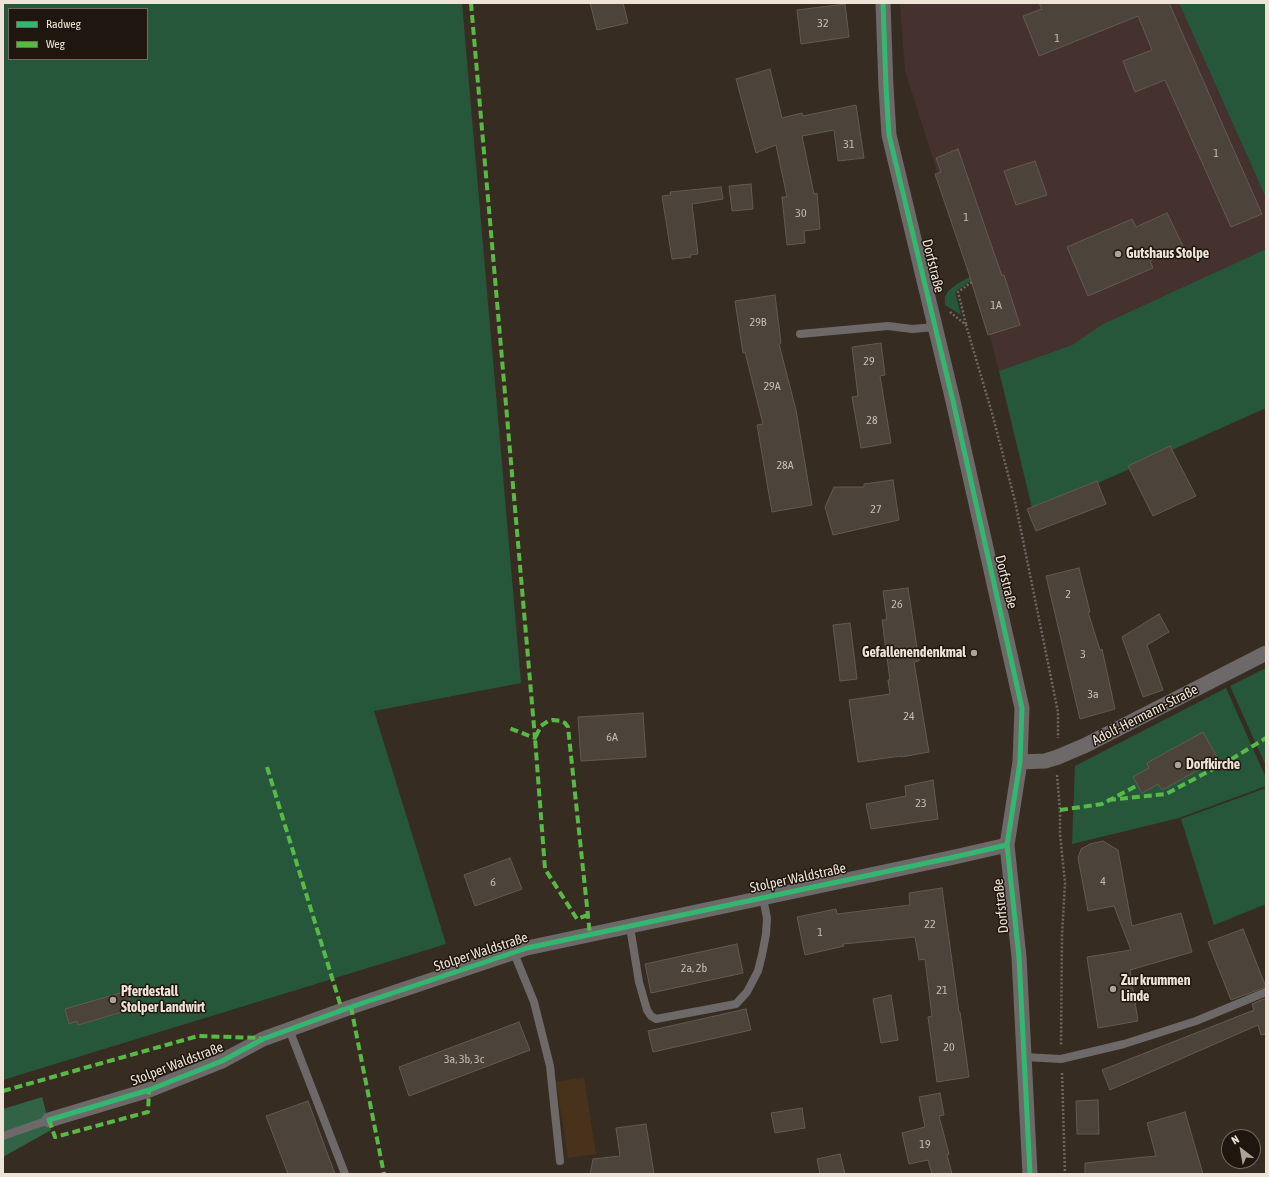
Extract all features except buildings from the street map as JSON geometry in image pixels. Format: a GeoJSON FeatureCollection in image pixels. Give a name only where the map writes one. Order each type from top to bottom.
{"type":"FeatureCollection","features":[{"type":"Feature","properties":{"kind":"street","name":"Dorfstraße"},"geometry":{"type":"LineString","coordinates":[[883,3],[889,135],[935,327],[1022,708],[1020,762],[1007,845],[1019,957],[1030,1174]]}},
{"type":"Feature","properties":{"kind":"street","name":"Adolf-Hermann-Straße"},"geometry":{"type":"LineString","coordinates":[[1020,762],[1045,761],[1086,745],[1266,653]]}},
{"type":"Feature","properties":{"kind":"street","name":"Stolper Waldstraße"},"geometry":{"type":"LineString","coordinates":[[49,1120],[156,1087],[222,1061],[263,1038],[527,948],[1007,845]]}},
{"type":"Feature","properties":{"kind":"lane"},"geometry":{"type":"LineString","coordinates":[[800,334],[888,326],[912,329],[935,327]]}},
{"type":"Feature","properties":{"kind":"lane"},"geometry":{"type":"LineString","coordinates":[[630,927],[639,982],[651,1016],[656,1019],[736,1004],[747,992],[758,971],[766,934],[767,918],[763,898]]}},
{"type":"Feature","properties":{"kind":"lane"},"geometry":{"type":"LineString","coordinates":[[514,952],[534,1002],[550,1066],[560,1161]]}},
{"type":"Feature","properties":{"kind":"lane"},"geometry":{"type":"LineString","coordinates":[[1024,1058],[1061,1059],[1124,1044],[1196,1021],[1266,992]]}},
{"type":"Feature","properties":{"kind":"lane"},"geometry":{"type":"LineString","coordinates":[[289,1029],[345,1174]]}},
{"type":"Feature","properties":{"kind":"lane"},"geometry":{"type":"LineString","coordinates":[[3,1136],[49,1120]]}},
{"type":"Feature","properties":{"kind":"path"},"geometry":{"type":"LineString","coordinates":[[966,325],[958,292],[973,281]]}},
{"type":"Feature","properties":{"kind":"shaded area"},"geometry":{"type":"Polygon","coordinates":[[[900,3],[1179,3],[1266,198],[1266,249],[1103,324],[1072,345],[999,371],[989,333],[905,71],[900,3]]]}},
{"type":"Feature","properties":{"kind":"shaded area"},"geometry":{"type":"Polygon","coordinates":[[[584,1077],[596,1154],[568,1158],[556,1082],[584,1077]]]}},
{"type":"Feature","properties":{"kind":"green space"},"geometry":{"type":"Polygon","coordinates":[[[3,3],[462,3],[521,683],[374,711],[446,944],[3,1080],[3,3]]]}},
{"type":"Feature","properties":{"kind":"green space"},"geometry":{"type":"Polygon","coordinates":[[[1179,3],[1266,3],[1266,198],[1179,3]]]}},
{"type":"Feature","properties":{"kind":"green space"},"geometry":{"type":"Polygon","coordinates":[[[1266,249],[1266,408],[1033,512],[999,371],[1072,345],[1103,324],[1266,249]]]}},
{"type":"Feature","properties":{"kind":"green space"},"geometry":{"type":"Polygon","coordinates":[[[970,277],[971,280],[955,292],[961,315],[945,305],[945,297],[948,291],[970,277]]]}},
{"type":"Feature","properties":{"kind":"green space"},"geometry":{"type":"Polygon","coordinates":[[[1266,668],[1266,766],[1230,686],[1266,668]]]}},
{"type":"Feature","properties":{"kind":"green space"},"geometry":{"type":"Polygon","coordinates":[[[1226,688],[1266,778],[1266,786],[1179,818],[1072,844],[1075,766],[1226,688]]]}},
{"type":"Feature","properties":{"kind":"green space"},"geometry":{"type":"Polygon","coordinates":[[[1266,788],[1266,904],[1214,925],[1181,819],[1266,788]]]}},
{"type":"Feature","properties":{"kind":"green space"},"geometry":{"type":"Polygon","coordinates":[[[42,1097],[51,1130],[3,1157],[3,1109],[42,1097]]]}},
{"type":"Feature","properties":{"kind":"marked path"},"geometry":{"type":"LineString","coordinates":[[471,3],[535,738],[509,728]]}},
{"type":"Feature","properties":{"kind":"marked path"},"geometry":{"type":"LineString","coordinates":[[588,915],[577,919],[545,869],[535,738],[541,726],[548,721],[553,720],[561,721],[568,727],[590,935]]}},
{"type":"Feature","properties":{"kind":"marked path"},"geometry":{"type":"LineString","coordinates":[[1108,800],[1166,794],[1230,760],[1266,738]]}},
{"type":"Feature","properties":{"kind":"marked path"},"geometry":{"type":"LineString","coordinates":[[267,767],[342,1010]]}},
{"type":"Feature","properties":{"kind":"marked path"},"geometry":{"type":"LineString","coordinates":[[1060,810],[1102,804],[1138,785]]}},
{"type":"Feature","properties":{"kind":"marked path"},"geometry":{"type":"LineString","coordinates":[[351,1007],[384,1174]]}},
{"type":"Feature","properties":{"kind":"marked path"},"geometry":{"type":"LineString","coordinates":[[3,1091],[198,1036],[261,1038]]}},
{"type":"Feature","properties":{"kind":"marked path"},"geometry":{"type":"LineString","coordinates":[[49,1120],[55,1137],[148,1112],[149,1090]]}},
{"type":"Feature","properties":{"kind":"cycle path"},"geometry":{"type":"LineString","coordinates":[[883,3],[889,135],[953,401],[1022,708],[1020,762],[1007,845],[1019,957],[1030,1174]]}},
{"type":"Feature","properties":{"kind":"cycle path"},"geometry":{"type":"LineString","coordinates":[[49,1120],[149,1090],[222,1061],[263,1039],[351,1007],[527,948],[1007,845]]}},
{"type":"Feature","properties":{"kind":"place","name":"Gutshaus Stolpe"},"geometry":{"type":"Point","coordinates":[1118,254]}},
{"type":"Feature","properties":{"kind":"place","name":"Gefallenendenkmal"},"geometry":{"type":"Point","coordinates":[974,653]}},
{"type":"Feature","properties":{"kind":"place","name":"Dorfkirche"},"geometry":{"type":"Point","coordinates":[1178,765]}},
{"type":"Feature","properties":{"kind":"place","name":"Zur krummen Linde"},"geometry":{"type":"Point","coordinates":[1113,989]}},
{"type":"Feature","properties":{"kind":"place","name":"Pferdestall Stolper Landwirt"},"geometry":{"type":"Point","coordinates":[113,1000]}}]}
